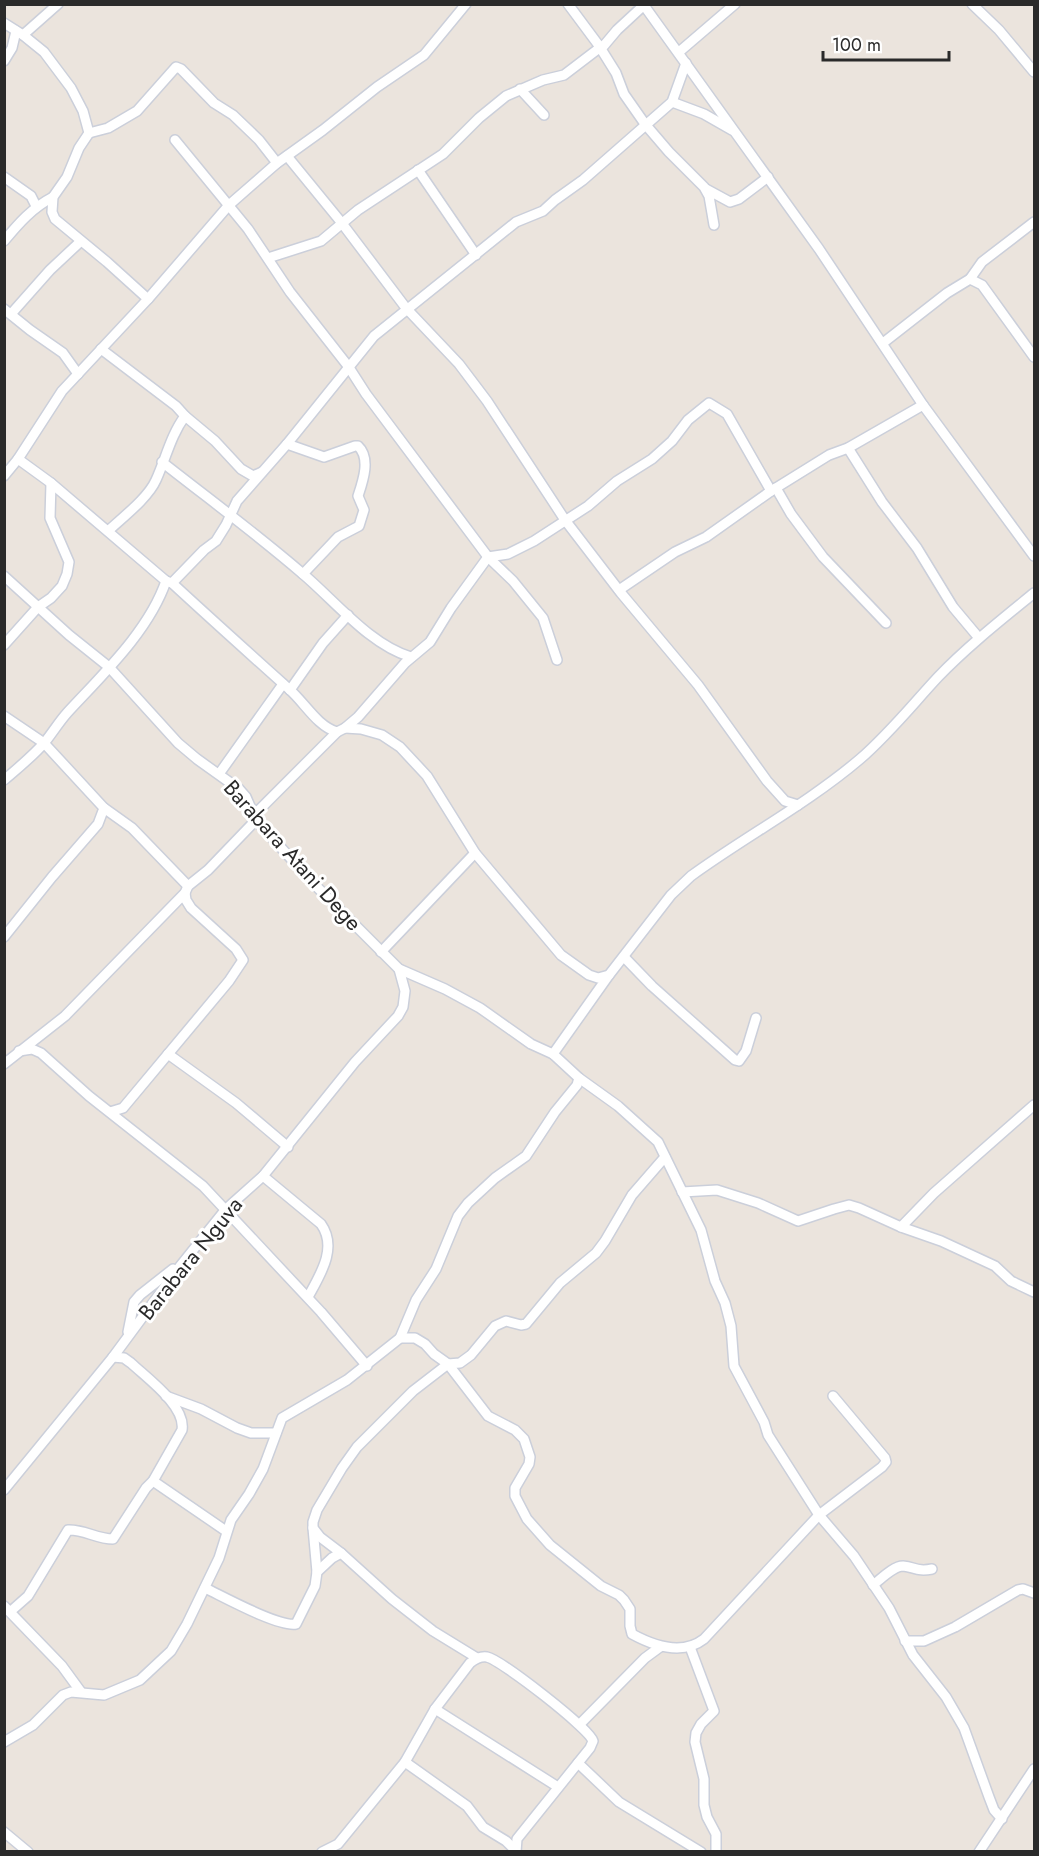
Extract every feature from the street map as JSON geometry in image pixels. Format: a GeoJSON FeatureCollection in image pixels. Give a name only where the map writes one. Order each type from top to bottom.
{"type":"FeatureCollection","features":[{"type":"Feature","properties":{"kind":"street"},"geometry":{"type":"LineString","coordinates":[[4,61],[20,33],[58,4]]}},
{"type":"Feature","properties":{"kind":"street"},"geometry":{"type":"LineString","coordinates":[[4,476],[78,374],[148,299],[230,205],[277,163],[423,55],[466,4]]}},
{"type":"Feature","properties":{"kind":"street"},"geometry":{"type":"LineString","coordinates":[[568,4],[601,46],[616,73],[624,94],[645,124],[704,187],[730,202],[739,199],[768,177]]}},
{"type":"Feature","properties":{"kind":"street"},"geometry":{"type":"LineString","coordinates":[[679,52],[735,4]]}},
{"type":"Feature","properties":{"kind":"street"},"geometry":{"type":"LineString","coordinates":[[972,4],[999,30],[1035,72]]}},
{"type":"Feature","properties":{"kind":"street"},"geometry":{"type":"LineString","coordinates":[[268,258],[321,241],[341,222],[443,154],[492,106],[506,96],[520,89],[564,75],[601,46],[644,5],[768,177],[924,405],[1035,556]]}},
{"type":"Feature","properties":{"kind":"street"},"geometry":{"type":"LineString","coordinates":[[4,23],[44,52],[71,88],[83,111],[89,133]]}},
{"type":"Feature","properties":{"kind":"street"},"geometry":{"type":"LineString","coordinates":[[4,780],[44,743],[59,722],[109,667],[148,618],[169,582],[216,541],[232,515],[237,501],[287,444],[374,336],[406,308],[516,222],[543,211],[583,180],[672,102],[686,63]]}},
{"type":"Feature","properties":{"kind":"street"},"geometry":{"type":"LineString","coordinates":[[4,241],[36,206],[52,197],[67,177],[79,148],[89,133],[108,128],[137,111],[176,67],[181,69],[214,103],[232,115],[259,140],[277,163]]}},
{"type":"Feature","properties":{"kind":"street"},"geometry":{"type":"LineString","coordinates":[[520,89],[544,115]]}},
{"type":"Feature","properties":{"kind":"street"},"geometry":{"type":"LineString","coordinates":[[672,102],[704,114],[735,132]]}},
{"type":"Feature","properties":{"kind":"street"},"geometry":{"type":"LineString","coordinates":[[175,140],[230,205],[290,292],[348,366],[366,394],[488,557],[513,581],[543,618],[557,660]]}},
{"type":"Feature","properties":{"kind":"street"},"geometry":{"type":"LineString","coordinates":[[287,156],[341,222],[406,308],[459,364],[487,401],[565,520],[619,590],[698,685],[767,781],[785,801],[789,811]]}},
{"type":"Feature","properties":{"kind":"street"},"geometry":{"type":"LineString","coordinates":[[418,170],[476,255]]}},
{"type":"Feature","properties":{"kind":"street"},"geometry":{"type":"LineString","coordinates":[[4,177],[31,196],[36,206]]}},
{"type":"Feature","properties":{"kind":"street"},"geometry":{"type":"LineString","coordinates":[[704,187],[709,196],[714,225]]}},
{"type":"Feature","properties":{"kind":"street"},"geometry":{"type":"LineString","coordinates":[[52,197],[52,212],[55,219],[148,299]]}},
{"type":"Feature","properties":{"kind":"street"},"geometry":{"type":"LineString","coordinates":[[883,343],[947,293],[970,279],[982,262],[1035,222]]}},
{"type":"Feature","properties":{"kind":"street"},"geometry":{"type":"LineString","coordinates":[[78,374],[63,353],[8,311],[81,241]]}},
{"type":"Feature","properties":{"kind":"street"},"geometry":{"type":"LineString","coordinates":[[970,279],[982,285],[1035,357]]}},
{"type":"Feature","properties":{"kind":"street"},"geometry":{"type":"LineString","coordinates":[[101,349],[176,406],[215,441],[241,469],[253,476],[264,471]]}},
{"type":"Feature","properties":{"kind":"street"},"geometry":{"type":"LineString","coordinates":[[4,1064],[65,1016],[341,730],[358,717],[411,657],[430,642],[488,557],[508,554],[534,542],[588,506],[617,481],[652,459],[672,441],[688,420],[709,403],[727,414],[773,489],[823,557],[886,623]]}},
{"type":"Feature","properties":{"kind":"street"},"geometry":{"type":"LineString","coordinates":[[619,590],[675,552],[706,537],[773,489],[829,455],[848,448],[924,405]]}},
{"type":"Feature","properties":{"kind":"street"},"geometry":{"type":"LineString","coordinates":[[108,531],[156,482],[176,428],[185,416]]}},
{"type":"Feature","properties":{"kind":"street"},"geometry":{"type":"LineString","coordinates":[[287,444],[324,457],[355,446],[358,446],[364,453],[363,482],[358,496],[364,510],[362,519],[358,526],[338,537],[303,574]]}},
{"type":"Feature","properties":{"kind":"street"},"geometry":{"type":"LineString","coordinates":[[848,448],[882,502],[917,548],[953,607],[979,638]]}},
{"type":"Feature","properties":{"kind":"street"},"geometry":{"type":"LineString","coordinates":[[18,459],[51,483],[169,582],[286,687],[324,725],[341,730],[371,731],[382,735],[400,747],[427,777],[475,853],[561,955],[589,975],[598,978],[609,975]]}},
{"type":"Feature","properties":{"kind":"street"},"geometry":{"type":"LineString","coordinates":[[162,462],[232,515],[377,639],[403,655],[411,657]]}},
{"type":"Feature","properties":{"kind":"street"},"geometry":{"type":"LineString","coordinates":[[4,645],[38,607],[62,586],[68,574],[69,562],[50,518],[51,483]]}},
{"type":"Feature","properties":{"kind":"street","name":"Barabara Atani Dege"},"geometry":{"type":"LineString","coordinates":[[4,576],[109,667],[178,743],[196,759],[239,789],[256,817],[313,883],[399,969],[480,1008],[531,1044],[553,1053],[579,1078],[642,1126],[658,1142],[701,1230],[715,1281],[731,1326],[735,1366],[764,1422],[768,1436],[819,1515],[854,1556],[889,1608],[913,1655],[946,1696],[964,1728],[991,1804],[1002,1819]]}},
{"type":"Feature","properties":{"kind":"street"},"geometry":{"type":"LineString","coordinates":[[553,1053],[609,975],[671,895],[691,876],[828,785],[887,734],[938,678],[979,638],[1035,593]]}},
{"type":"Feature","properties":{"kind":"street"},"geometry":{"type":"LineString","coordinates":[[219,774],[286,687],[348,615]]}},
{"type":"Feature","properties":{"kind":"street"},"geometry":{"type":"LineString","coordinates":[[4,716],[44,743],[105,808],[132,828],[186,890],[186,900],[191,908],[236,949],[243,960],[230,981],[123,1108],[120,1121]]}},
{"type":"Feature","properties":{"kind":"street"},"geometry":{"type":"LineString","coordinates":[[785,801],[798,805]]}},
{"type":"Feature","properties":{"kind":"street"},"geometry":{"type":"LineString","coordinates":[[4,937],[98,824],[105,808]]}},
{"type":"Feature","properties":{"kind":"street"},"geometry":{"type":"LineString","coordinates":[[381,952],[475,853]]}},
{"type":"Feature","properties":{"kind":"street"},"geometry":{"type":"LineString","coordinates":[[624,957],[652,986],[735,1060],[739,1061],[746,1051],[756,1018]]}},
{"type":"Feature","properties":{"kind":"street","name":"Barabara Nguva"},"geometry":{"type":"LineString","coordinates":[[4,1490],[113,1357],[226,1209],[263,1176],[355,1062],[398,1016],[403,1007],[405,991],[399,969]]}},
{"type":"Feature","properties":{"kind":"street"},"geometry":{"type":"LineString","coordinates":[[19,1051],[32,1049],[41,1053],[120,1121],[203,1186],[308,1298],[367,1366]]}},
{"type":"Feature","properties":{"kind":"street"},"geometry":{"type":"LineString","coordinates":[[168,1054],[237,1103],[288,1147]]}},
{"type":"Feature","properties":{"kind":"street"},"geometry":{"type":"LineString","coordinates":[[4,1742],[33,1725],[63,1695],[81,1692],[104,1695],[141,1680],[171,1651],[187,1624],[219,1558],[231,1520],[263,1469],[282,1418],[347,1380],[400,1338],[417,1300],[436,1269],[458,1216],[468,1203],[495,1178],[526,1156],[555,1112],[577,1085],[579,1078]]}},
{"type":"Feature","properties":{"kind":"street"},"geometry":{"type":"LineString","coordinates":[[901,1227],[942,1186],[1035,1106]]}},
{"type":"Feature","properties":{"kind":"street"},"geometry":{"type":"LineString","coordinates":[[110,1112],[123,1108]]}},
{"type":"Feature","properties":{"kind":"street"},"geometry":{"type":"LineString","coordinates":[[205,1588],[272,1619],[296,1624],[315,1586],[317,1572],[313,1522],[317,1510],[357,1447],[413,1391],[448,1364],[460,1363],[471,1355],[495,1326],[506,1321],[526,1324],[560,1283],[596,1253],[632,1196],[665,1157]]}},
{"type":"Feature","properties":{"kind":"street"},"geometry":{"type":"LineString","coordinates":[[263,1176],[326,1230],[329,1241],[325,1267],[308,1298]]}},
{"type":"Feature","properties":{"kind":"street"},"geometry":{"type":"LineString","coordinates":[[682,1192],[717,1190],[758,1203],[798,1221],[849,1205],[860,1208],[995,1266],[1011,1281],[1035,1292]]}},
{"type":"Feature","properties":{"kind":"street"},"geometry":{"type":"LineString","coordinates":[[127,1337],[134,1302],[181,1265]]}},
{"type":"Feature","properties":{"kind":"street"},"geometry":{"type":"LineString","coordinates":[[400,1338],[415,1338],[425,1344],[448,1364],[488,1416],[515,1430],[524,1439],[530,1464],[515,1488],[514,1496],[527,1519],[550,1545],[601,1586],[624,1600],[630,1609],[632,1634],[660,1647],[690,1647],[704,1639],[819,1515],[886,1462],[833,1396]]}},
{"type":"Feature","properties":{"kind":"street"},"geometry":{"type":"LineString","coordinates":[[81,1692],[62,1666],[8,1608],[28,1596],[68,1530],[113,1539],[153,1481],[182,1430],[183,1422],[180,1412],[165,1396],[131,1363],[113,1357]]}},
{"type":"Feature","properties":{"kind":"street"},"geometry":{"type":"LineString","coordinates":[[165,1396],[201,1408],[251,1433],[276,1433]]}},
{"type":"Feature","properties":{"kind":"street"},"geometry":{"type":"LineString","coordinates":[[153,1481],[226,1531]]}},
{"type":"Feature","properties":{"kind":"street"},"geometry":{"type":"LineString","coordinates":[[313,1528],[320,1537],[400,1606],[433,1631],[477,1658]]}},
{"type":"Feature","properties":{"kind":"street"},"geometry":{"type":"LineString","coordinates":[[317,1572],[341,1553]]}},
{"type":"Feature","properties":{"kind":"street"},"geometry":{"type":"LineString","coordinates":[[873,1585],[898,1567],[903,1566],[921,1572],[932,1569]]}},
{"type":"Feature","properties":{"kind":"street"},"geometry":{"type":"LineString","coordinates":[[905,1641],[924,1641],[955,1627],[1018,1590],[1023,1589],[1035,1593]]}},
{"type":"Feature","properties":{"kind":"street"},"geometry":{"type":"LineString","coordinates":[[580,1724],[645,1658],[660,1647]]}},
{"type":"Feature","properties":{"kind":"street"},"geometry":{"type":"LineString","coordinates":[[690,1647],[714,1711],[701,1724],[696,1733],[695,1743],[704,1779],[704,1805],[716,1834],[716,1851]]}},
{"type":"Feature","properties":{"kind":"street"},"geometry":{"type":"LineString","coordinates":[[322,1851],[338,1844],[405,1762],[435,1709],[470,1663],[477,1658],[487,1657],[503,1665],[580,1724],[593,1741],[517,1839],[515,1851]]}},
{"type":"Feature","properties":{"kind":"street"},"geometry":{"type":"LineString","coordinates":[[435,1709],[558,1787]]}},
{"type":"Feature","properties":{"kind":"street"},"geometry":{"type":"LineString","coordinates":[[405,1762],[467,1806],[483,1827],[515,1851]]}},
{"type":"Feature","properties":{"kind":"street"},"geometry":{"type":"LineString","coordinates":[[578,1763],[619,1802],[700,1851]]}},
{"type":"Feature","properties":{"kind":"street"},"geometry":{"type":"LineString","coordinates":[[979,1851],[1035,1769]]}},
{"type":"Feature","properties":{"kind":"street"},"geometry":{"type":"LineString","coordinates":[[4,1832],[28,1851]]}}]}
